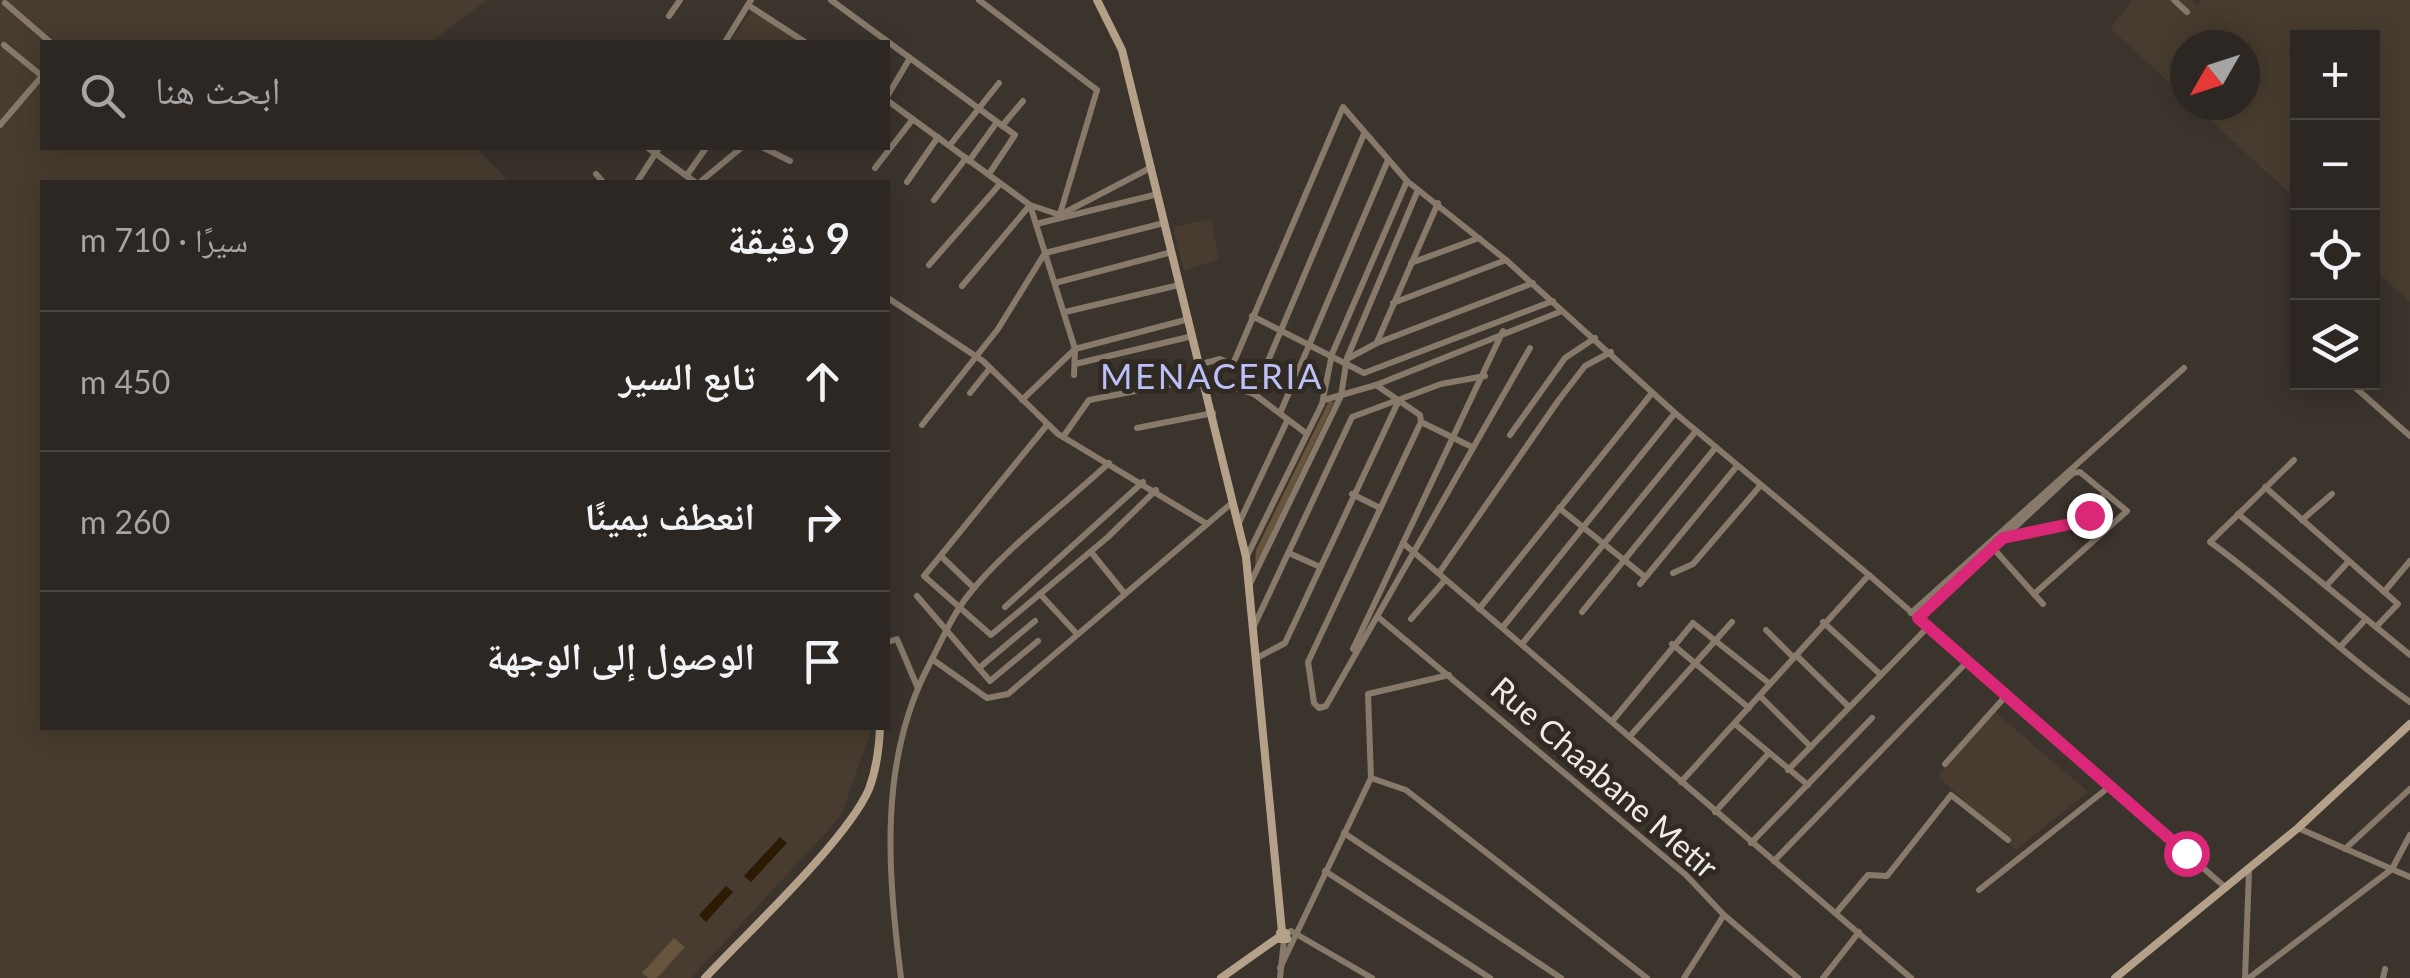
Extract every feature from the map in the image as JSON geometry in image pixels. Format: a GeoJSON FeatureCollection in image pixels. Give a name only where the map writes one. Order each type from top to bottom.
{"type":"FeatureCollection","features":[{"type":"Feature","properties":{"kind":"street"},"geometry":{"type":"LineString","coordinates":[[669,16],[680,0]]}},
{"type":"Feature","properties":{"kind":"street"},"geometry":{"type":"LineString","coordinates":[[832,0],[886,40]]}},
{"type":"Feature","properties":{"kind":"street"},"geometry":{"type":"LineString","coordinates":[[979,0],[1097,90],[1060,215]]}},
{"type":"Feature","properties":{"kind":"street"},"geometry":{"type":"LineString","coordinates":[[2174,0],[2187,12]]}},
{"type":"Feature","properties":{"kind":"street"},"geometry":{"type":"LineString","coordinates":[[726,40],[750,2],[802,40]]}},
{"type":"Feature","properties":{"kind":"street"},"geometry":{"type":"LineString","coordinates":[[1102,2],[1120,42],[1246,557],[1285,934],[1280,978]]}},
{"type":"Feature","properties":{"kind":"street"},"geometry":{"type":"LineString","coordinates":[[5,3],[48,40]]}},
{"type":"Feature","properties":{"kind":"street"},"geometry":{"type":"LineString","coordinates":[[890,43],[1017,138],[988,174]]}},
{"type":"Feature","properties":{"kind":"street"},"geometry":{"type":"LineString","coordinates":[[4,44],[40,74]]}},
{"type":"Feature","properties":{"kind":"street"},"geometry":{"type":"LineString","coordinates":[[890,94],[910,58]]}},
{"type":"Feature","properties":{"kind":"street"},"geometry":{"type":"LineString","coordinates":[[0,125],[40,78]]}},
{"type":"Feature","properties":{"kind":"street"},"geometry":{"type":"LineString","coordinates":[[950,145],[1000,83]]}},
{"type":"Feature","properties":{"kind":"street"},"geometry":{"type":"LineString","coordinates":[[890,100],[1030,206],[1060,215],[1152,167]]}},
{"type":"Feature","properties":{"kind":"street"},"geometry":{"type":"LineString","coordinates":[[934,200],[999,124],[1024,101]]}},
{"type":"Feature","properties":{"kind":"street"},"geometry":{"type":"LineString","coordinates":[[1232,364],[1343,107],[1406,180],[1564,310],[1652,393],[1868,575],[1965,664],[2226,888]]}},
{"type":"Feature","properties":{"kind":"street"},"geometry":{"type":"LineString","coordinates":[[890,149],[914,119]]}},
{"type":"Feature","properties":{"kind":"street"},"geometry":{"type":"LineString","coordinates":[[1254,394],[1364,134]]}},
{"type":"Feature","properties":{"kind":"street"},"geometry":{"type":"LineString","coordinates":[[906,182],[938,137]]}},
{"type":"Feature","properties":{"kind":"street"},"geometry":{"type":"LineString","coordinates":[[638,180],[658,150],[694,180]]}},
{"type":"Feature","properties":{"kind":"street"},"geometry":{"type":"LineString","coordinates":[[687,175],[705,150]]}},
{"type":"Feature","properties":{"kind":"street"},"geometry":{"type":"LineString","coordinates":[[700,180],[738,150]]}},
{"type":"Feature","properties":{"kind":"street"},"geometry":{"type":"LineString","coordinates":[[768,150],[790,161]]}},
{"type":"Feature","properties":{"kind":"street"},"geometry":{"type":"LineString","coordinates":[[875,168],[889,150]]}},
{"type":"Feature","properties":{"kind":"street"},"geometry":{"type":"LineString","coordinates":[[1282,411],[1388,160]]}},
{"type":"Feature","properties":{"kind":"street"},"geometry":{"type":"LineString","coordinates":[[596,174],[601,180]]}},
{"type":"Feature","properties":{"kind":"street"},"geometry":{"type":"LineString","coordinates":[[1246,557],[1324,400],[1332,354],[1406,180]]}},
{"type":"Feature","properties":{"kind":"street"},"geometry":{"type":"LineString","coordinates":[[930,266],[1000,184]]}},
{"type":"Feature","properties":{"kind":"street"},"geometry":{"type":"LineString","coordinates":[[1248,589],[1340,396],[1346,360],[1418,190]]}},
{"type":"Feature","properties":{"kind":"street"},"geometry":{"type":"LineString","coordinates":[[1036,224],[1158,194]]}},
{"type":"Feature","properties":{"kind":"street"},"geometry":{"type":"LineString","coordinates":[[1377,343],[1438,203]]}},
{"type":"Feature","properties":{"kind":"street"},"geometry":{"type":"LineString","coordinates":[[1030,206],[1075,348],[1074,374]]}},
{"type":"Feature","properties":{"kind":"street"},"geometry":{"type":"LineString","coordinates":[[962,286],[1030,206]]}},
{"type":"Feature","properties":{"kind":"street"},"geometry":{"type":"LineString","coordinates":[[1430,224],[1451,214]]}},
{"type":"Feature","properties":{"kind":"street"},"geometry":{"type":"LineString","coordinates":[[922,425],[975,357],[1045,253],[1164,222]]}},
{"type":"Feature","properties":{"kind":"street"},"geometry":{"type":"LineString","coordinates":[[1410,263],[1480,238]]}},
{"type":"Feature","properties":{"kind":"street"},"geometry":{"type":"LineString","coordinates":[[1055,283],[1172,252]]}},
{"type":"Feature","properties":{"kind":"street"},"geometry":{"type":"LineString","coordinates":[[1392,304],[1506,260]]}},
{"type":"Feature","properties":{"kind":"street"},"geometry":{"type":"LineString","coordinates":[[1065,312],[1181,284]]}},
{"type":"Feature","properties":{"kind":"street"},"geometry":{"type":"LineString","coordinates":[[1346,360],[1377,343],[1533,284]]}},
{"type":"Feature","properties":{"kind":"street"},"geometry":{"type":"LineString","coordinates":[[890,299],[990,368],[1062,437],[1143,482],[1207,524]]}},
{"type":"Feature","properties":{"kind":"street"},"geometry":{"type":"LineString","coordinates":[[1252,316],[1364,372],[1553,301]]}},
{"type":"Feature","properties":{"kind":"street"},"geometry":{"type":"LineString","coordinates":[[1324,400],[1376,384],[1564,310]]}},
{"type":"Feature","properties":{"kind":"street"},"geometry":{"type":"LineString","coordinates":[[1022,400],[1075,348],[1189,319]]}},
{"type":"Feature","properties":{"kind":"street"},"geometry":{"type":"LineString","coordinates":[[1376,384],[1420,415],[1420,422],[1308,662],[1314,703],[1319,708],[1326,706],[1345,669],[1503,331]]}},
{"type":"Feature","properties":{"kind":"street"},"geometry":{"type":"LineString","coordinates":[[1075,364],[1193,336]]}},
{"type":"Feature","properties":{"kind":"street"},"geometry":{"type":"LineString","coordinates":[[1510,436],[1565,358],[1595,338]]}},
{"type":"Feature","properties":{"kind":"street"},"geometry":{"type":"LineString","coordinates":[[1345,669],[1530,348]]}},
{"type":"Feature","properties":{"kind":"street"},"geometry":{"type":"LineString","coordinates":[[1411,619],[1558,400],[1586,366],[1611,352]]}},
{"type":"Feature","properties":{"kind":"street"},"geometry":{"type":"LineString","coordinates":[[1200,364],[1220,359],[1261,379]]}},
{"type":"Feature","properties":{"kind":"street"},"geometry":{"type":"LineString","coordinates":[[970,393],[990,368]]}},
{"type":"Feature","properties":{"kind":"street"},"geometry":{"type":"LineString","coordinates":[[1915,616],[2184,368]]}},
{"type":"Feature","properties":{"kind":"street"},"geometry":{"type":"LineString","coordinates":[[1251,632],[1352,418],[1441,384],[1485,376]]}},
{"type":"Feature","properties":{"kind":"street"},"geometry":{"type":"LineString","coordinates":[[1062,437],[1089,400],[1204,378],[1254,394],[1282,411],[1287,420],[1307,434]]}},
{"type":"Feature","properties":{"kind":"street"},"geometry":{"type":"LineString","coordinates":[[2358,390],[2410,436]]}},
{"type":"Feature","properties":{"kind":"street"},"geometry":{"type":"LineString","coordinates":[[1479,609],[1652,393]]}},
{"type":"Feature","properties":{"kind":"street"},"geometry":{"type":"LineString","coordinates":[[1254,660],[1285,643],[1399,400]]}},
{"type":"Feature","properties":{"kind":"street"},"geometry":{"type":"LineString","coordinates":[[1137,428],[1213,413]]}},
{"type":"Feature","properties":{"kind":"street"},"geometry":{"type":"LineString","coordinates":[[1502,627],[1675,413]]}},
{"type":"Feature","properties":{"kind":"street"},"geometry":{"type":"LineString","coordinates":[[1239,523],[1287,420]]}},
{"type":"Feature","properties":{"kind":"street"},"geometry":{"type":"LineString","coordinates":[[1420,422],[1472,447]]}},
{"type":"Feature","properties":{"kind":"street"},"geometry":{"type":"LineString","coordinates":[[1047,425],[924,576],[991,635],[1091,552],[1156,490]]}},
{"type":"Feature","properties":{"kind":"street"},"geometry":{"type":"LineString","coordinates":[[1522,644],[1696,431]]}},
{"type":"Feature","properties":{"kind":"street"},"geometry":{"type":"LineString","coordinates":[[1582,612],[1716,447]]}},
{"type":"Feature","properties":{"kind":"street"},"geometry":{"type":"LineString","coordinates":[[2294,460],[2210,542],[2275,589],[2365,670],[2410,702]]}},
{"type":"Feature","properties":{"kind":"street"},"geometry":{"type":"LineString","coordinates":[[902,978],[893,911],[891,784],[903,724],[917,686],[946,629],[974,588],[1109,463]]}},
{"type":"Feature","properties":{"kind":"street"},"geometry":{"type":"LineString","coordinates":[[1640,584],[1737,466]]}},
{"type":"Feature","properties":{"kind":"street"},"geometry":{"type":"LineString","coordinates":[[1915,616],[2075,472],[2126,512],[2034,594]]}},
{"type":"Feature","properties":{"kind":"street"},"geometry":{"type":"LineString","coordinates":[[1005,607],[1143,482]]}},
{"type":"Feature","properties":{"kind":"street"},"geometry":{"type":"LineString","coordinates":[[1673,573],[1693,564],[1760,486]]}},
{"type":"Feature","properties":{"kind":"street"},"geometry":{"type":"LineString","coordinates":[[2265,487],[2398,604],[2376,628]]}},
{"type":"Feature","properties":{"kind":"street"},"geometry":{"type":"LineString","coordinates":[[2003,538],[2080,522],[2106,493]]}},
{"type":"Feature","properties":{"kind":"street"},"geometry":{"type":"LineString","coordinates":[[1352,494],[1380,508]]}},
{"type":"Feature","properties":{"kind":"street"},"geometry":{"type":"LineString","coordinates":[[2302,520],[2332,494]]}},
{"type":"Feature","properties":{"kind":"street"},"geometry":{"type":"LineString","coordinates":[[932,658],[979,694],[999,698],[1234,501]]}},
{"type":"Feature","properties":{"kind":"street"},"geometry":{"type":"LineString","coordinates":[[1560,508],[1644,576]]}},
{"type":"Feature","properties":{"kind":"street"},"geometry":{"type":"LineString","coordinates":[[2238,514],[2410,656]]}},
{"type":"Feature","properties":{"kind":"street"},"geometry":{"type":"LineString","coordinates":[[1404,542],[1911,978]]}},
{"type":"Feature","properties":{"kind":"street"},"geometry":{"type":"LineString","coordinates":[[1992,548],[2043,604]]}},
{"type":"Feature","properties":{"kind":"street"},"geometry":{"type":"LineString","coordinates":[[1091,552],[1124,594]]}},
{"type":"Feature","properties":{"kind":"street"},"geometry":{"type":"LineString","coordinates":[[1291,554],[1318,566]]}},
{"type":"Feature","properties":{"kind":"street"},"geometry":{"type":"LineString","coordinates":[[941,556],[974,588]]}},
{"type":"Feature","properties":{"kind":"street"},"geometry":{"type":"LineString","coordinates":[[2327,586],[2348,561]]}},
{"type":"Feature","properties":{"kind":"street"},"geometry":{"type":"LineString","coordinates":[[2384,592],[2410,561]]}},
{"type":"Feature","properties":{"kind":"street"},"geometry":{"type":"LineString","coordinates":[[1681,782],[1868,575]]}},
{"type":"Feature","properties":{"kind":"street"},"geometry":{"type":"LineString","coordinates":[[1040,594],[1076,634]]}},
{"type":"Feature","properties":{"kind":"street"},"geometry":{"type":"LineString","coordinates":[[916,596],[990,681],[1038,641]]}},
{"type":"Feature","properties":{"kind":"street","name":"Rue Chaabane Metir"},"geometry":{"type":"LineString","coordinates":[[1378,617],[1686,876],[1724,915],[1798,978]]}},
{"type":"Feature","properties":{"kind":"street"},"geometry":{"type":"LineString","coordinates":[[2341,646],[2366,619]]}},
{"type":"Feature","properties":{"kind":"street"},"geometry":{"type":"LineString","coordinates":[[979,668],[1035,621]]}},
{"type":"Feature","properties":{"kind":"street"},"geometry":{"type":"LineString","coordinates":[[1631,736],[1732,622]]}},
{"type":"Feature","properties":{"kind":"street"},"geometry":{"type":"LineString","coordinates":[[1823,622],[1881,676]]}},
{"type":"Feature","properties":{"kind":"street"},"geometry":{"type":"LineString","coordinates":[[1614,719],[1693,623],[1770,684]]}},
{"type":"Feature","properties":{"kind":"street"},"geometry":{"type":"LineString","coordinates":[[1788,770],[1928,628]]}},
{"type":"Feature","properties":{"kind":"street"},"geometry":{"type":"LineString","coordinates":[[1766,630],[1849,708]]}},
{"type":"Feature","properties":{"kind":"street"},"geometry":{"type":"LineString","coordinates":[[890,641],[897,639],[917,686]]}},
{"type":"Feature","properties":{"kind":"street"},"geometry":{"type":"LineString","coordinates":[[1672,644],[1749,708]]}},
{"type":"Feature","properties":{"kind":"street"},"geometry":{"type":"LineString","coordinates":[[1774,861],[1965,664]]}},
{"type":"Feature","properties":{"kind":"street"},"geometry":{"type":"LineString","coordinates":[[1222,978],[1285,934],[1325,870],[1371,778],[1368,694],[1449,676]]}},
{"type":"Feature","properties":{"kind":"street"},"geometry":{"type":"LineString","coordinates":[[1760,696],[1810,747]]}},
{"type":"Feature","properties":{"kind":"street"},"geometry":{"type":"LineString","coordinates":[[1945,764],[2004,698]]}},
{"type":"Feature","properties":{"kind":"street"},"geometry":{"type":"LineString","coordinates":[[1751,844],[1872,718]]}},
{"type":"Feature","properties":{"kind":"street"},"geometry":{"type":"LineString","coordinates":[[1735,724],[1808,785]]}},
{"type":"Feature","properties":{"kind":"street"},"geometry":{"type":"LineString","coordinates":[[2115,978],[2298,828],[2410,724]]}},
{"type":"Feature","properties":{"kind":"street"},"geometry":{"type":"LineString","coordinates":[[705,978],[841,830],[868,792],[879,756],[880,730]]}},
{"type":"Feature","properties":{"kind":"street"},"geometry":{"type":"LineString","coordinates":[[1716,812],[1769,753]]}},
{"type":"Feature","properties":{"kind":"street"},"geometry":{"type":"LineString","coordinates":[[1371,778],[1406,790],[1647,978]]}},
{"type":"Feature","properties":{"kind":"street"},"geometry":{"type":"LineString","coordinates":[[1979,890],[2109,787]]}},
{"type":"Feature","properties":{"kind":"street"},"geometry":{"type":"LineString","coordinates":[[2344,850],[2410,789]]}},
{"type":"Feature","properties":{"kind":"street"},"geometry":{"type":"LineString","coordinates":[[1836,913],[1868,875],[1888,876],[1951,796],[2008,840]]}},
{"type":"Feature","properties":{"kind":"street"},"geometry":{"type":"LineString","coordinates":[[2298,828],[2410,877]]}},
{"type":"Feature","properties":{"kind":"street"},"geometry":{"type":"LineString","coordinates":[[1344,833],[1560,978]]}},
{"type":"Feature","properties":{"kind":"street"},"geometry":{"type":"LineString","coordinates":[[2247,978],[2392,869],[2410,835]]}},
{"type":"Feature","properties":{"kind":"street"},"geometry":{"type":"LineString","coordinates":[[1325,870],[1490,978]]}},
{"type":"Feature","properties":{"kind":"street"},"geometry":{"type":"LineString","coordinates":[[2247,978],[2248,870]]}},
{"type":"Feature","properties":{"kind":"street"},"geometry":{"type":"LineString","coordinates":[[1688,977],[1724,915]]}},
{"type":"Feature","properties":{"kind":"street"},"geometry":{"type":"LineString","coordinates":[[1822,978],[1858,932]]}},
{"type":"Feature","properties":{"kind":"street"},"geometry":{"type":"LineString","coordinates":[[1280,968],[1285,934]]}},
{"type":"Feature","properties":{"kind":"street"},"geometry":{"type":"LineString","coordinates":[[1285,934],[1372,978]]}},
{"type":"Feature","properties":{"kind":"shaded area"},"geometry":{"type":"Polygon","coordinates":[[[0,0],[487,0],[433,40],[40,40],[40,150],[478,150],[507,180],[40,180],[40,730],[871,730],[841,816],[691,978],[0,978],[0,0]]]}},
{"type":"Feature","properties":{"kind":"shaded area"},"geometry":{"type":"Polygon","coordinates":[[[2133,0],[2192,0],[2197,5],[2202,0],[2410,0],[2410,302],[2380,274],[2380,30],[2290,30],[2290,194],[2210,120],[2260,120],[2260,30],[2170,30],[2170,83],[2110,28],[2133,0]]]}},
{"type":"Feature","properties":{"kind":"shaded area"},"geometry":{"type":"Polygon","coordinates":[[[753,9],[798,38],[796,40],[732,40],[753,9]]]}},
{"type":"Feature","properties":{"kind":"shaded area"},"geometry":{"type":"Polygon","coordinates":[[[1211,219],[1219,259],[1184,271],[1173,227],[1211,219]]]}},
{"type":"Feature","properties":{"kind":"shaded area"},"geometry":{"type":"Polygon","coordinates":[[[1329,401],[1334,402],[1255,567],[1256,550],[1329,401]]]}},
{"type":"Feature","properties":{"kind":"shaded area"},"geometry":{"type":"Polygon","coordinates":[[[1995,712],[2088,792],[2016,850],[1938,776],[1995,712]]]}},
{"type":"Feature","properties":{"kind":"shaded area"},"geometry":{"type":"Polygon","coordinates":[[[780,837],[787,843],[751,882],[744,876],[780,837]]]}},
{"type":"Feature","properties":{"kind":"shaded area"},"geometry":{"type":"Polygon","coordinates":[[[726,886],[733,892],[706,922],[699,915],[726,886]]]}},
{"type":"Feature","properties":{"kind":"shaded area"},"geometry":{"type":"Polygon","coordinates":[[[674,938],[685,947],[657,978],[648,978],[642,973],[674,938]]]}},
{"type":"Feature","properties":{"kind":"district","name":"MENACERIA"},"geometry":{"type":"Point","coordinates":[1212,375]}},
{"type":"Feature","properties":{"kind":"route"},"geometry":{"type":"LineString","coordinates":[[2089,515],[2084,521],[2003,538],[1918,618],[1965,664],[2186,853]]}}]}
